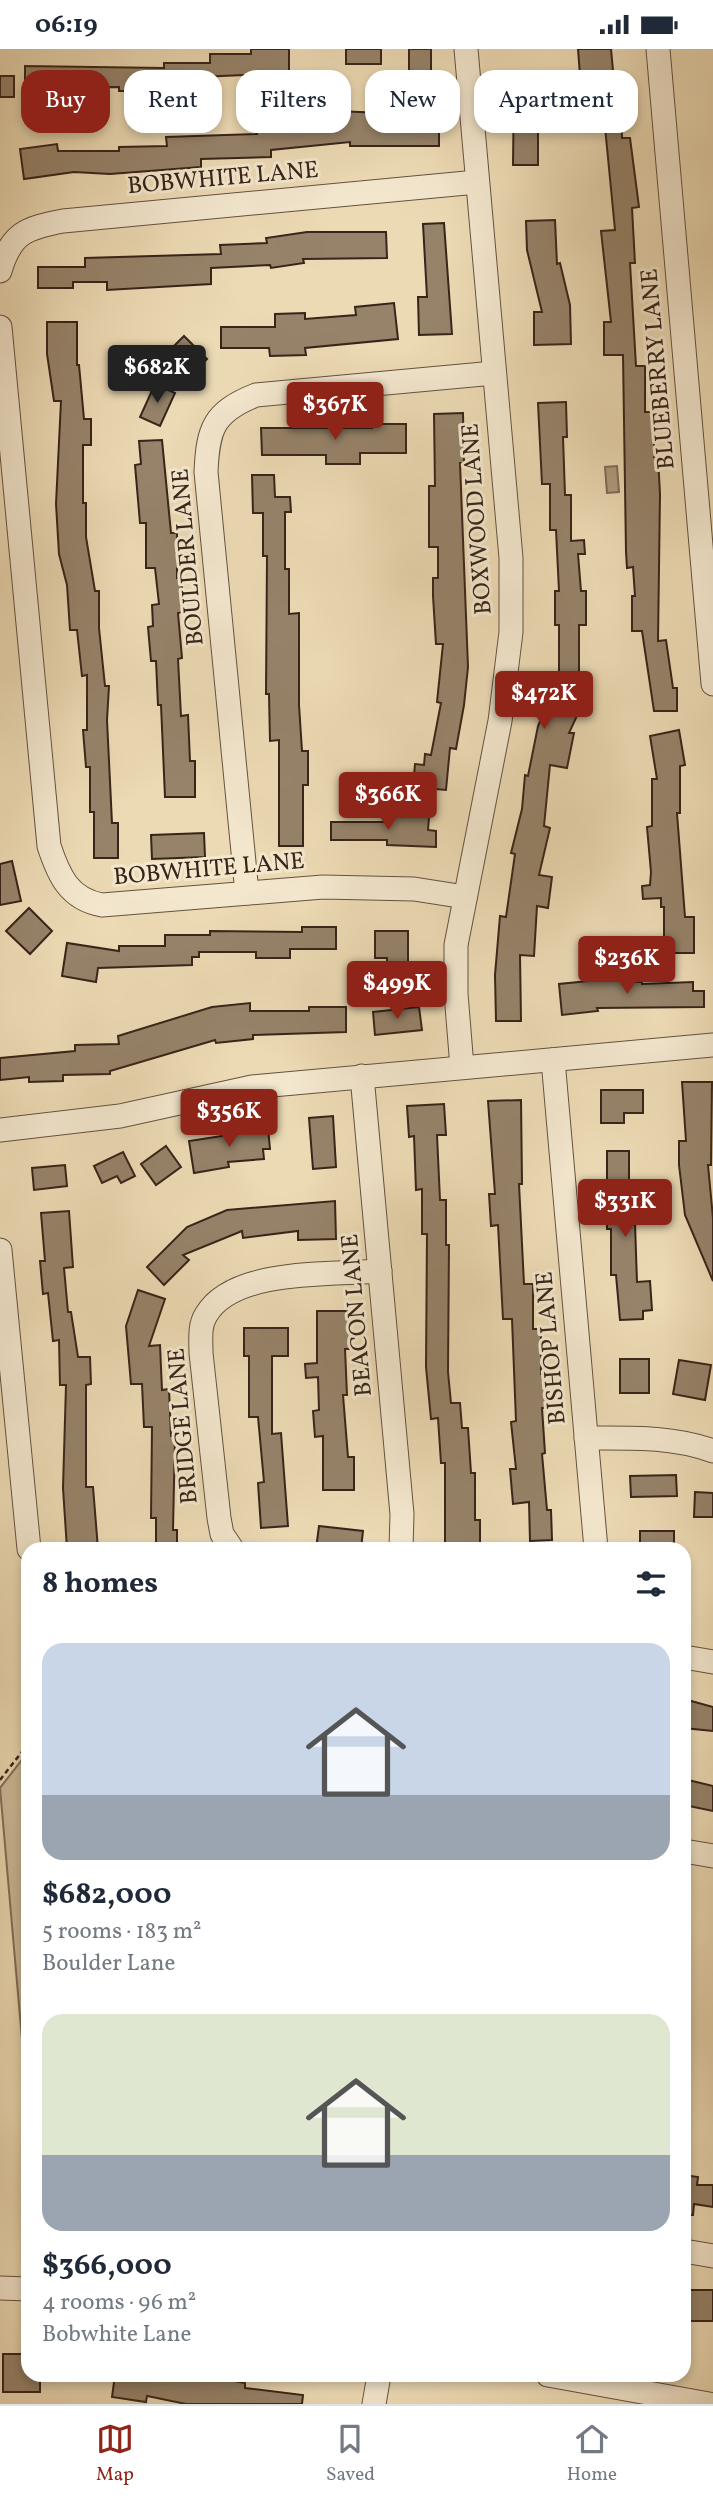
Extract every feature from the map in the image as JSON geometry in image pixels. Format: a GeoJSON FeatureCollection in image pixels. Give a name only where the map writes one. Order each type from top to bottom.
{"type":"FeatureCollection","features":[{"type":"Feature","properties":{"kind":"street","name":"BOXWOOD LANE"},"geometry":{"type":"LineString","coordinates":[[462,1067],[456,994],[456,945],[500,721],[511,632],[511,558],[466,49]]}},
{"type":"Feature","properties":{"kind":"street","name":"BLUEBERRY LANE"},"geometry":{"type":"LineString","coordinates":[[657,49],[706,517],[713,684]]}},
{"type":"Feature","properties":{"kind":"street","name":"BOBWHITE LANE"},"geometry":{"type":"LineString","coordinates":[[0,271],[6,252],[23,232],[36,226],[63,221],[477,182]]}},
{"type":"Feature","properties":{"kind":"street","name":"BOBWHITE LANE"},"geometry":{"type":"LineString","coordinates":[[0,327],[10,541],[49,846],[59,876],[78,897],[103,905],[323,887],[414,889],[465,897]]}},
{"type":"Feature","properties":{"kind":"street","name":"BOULDER LANE"},"geometry":{"type":"LineString","coordinates":[[247,893],[206,472],[208,436],[222,413],[256,395],[494,373]]}},
{"type":"Feature","properties":{"kind":"street"},"geometry":{"type":"LineString","coordinates":[[0,1131],[120,1116],[251,1087],[713,1045]]}},
{"type":"Feature","properties":{"kind":"street","name":"BISHOP LANE"},"geometry":{"type":"LineString","coordinates":[[553,1060],[595,1542]]}},
{"type":"Feature","properties":{"kind":"street","name":"BEACON LANE"},"geometry":{"type":"LineString","coordinates":[[362,1076],[402,1514],[401,1542]]}},
{"type":"Feature","properties":{"kind":"street"},"geometry":{"type":"LineString","coordinates":[[0,1250],[28,1542]]}},
{"type":"Feature","properties":{"kind":"street","name":"BRIDGE LANE"},"geometry":{"type":"LineString","coordinates":[[227,1542],[222,1534],[219,1518],[201,1353],[201,1328],[205,1316],[219,1298],[258,1281],[380,1271]]}},
{"type":"Feature","properties":{"kind":"street"},"geometry":{"type":"LineString","coordinates":[[586,1438],[648,1438],[687,1442],[713,1451]]}},
{"type":"Feature","properties":{"kind":"street"},"geometry":{"type":"LineString","coordinates":[[691,1658],[713,1662]]}},
{"type":"Feature","properties":{"kind":"street"},"geometry":{"type":"LineString","coordinates":[[691,1852],[713,1856]]}},
{"type":"Feature","properties":{"kind":"street"},"geometry":{"type":"LineString","coordinates":[[691,2252],[713,2256]]}},
{"type":"Feature","properties":{"kind":"street"},"geometry":{"type":"LineString","coordinates":[[0,2288],[21,2289]]}},
{"type":"Feature","properties":{"kind":"street"},"geometry":{"type":"LineString","coordinates":[[374,2404],[378,2382]]}},
{"type":"Feature","properties":{"kind":"street"},"geometry":{"type":"LineString","coordinates":[[587,2382],[709,2404]]}},
{"type":"Feature","properties":{"kind":"path"},"geometry":{"type":"LineString","coordinates":[[0,1780],[21,1753]]}},
{"type":"Feature","properties":{"kind":"shaded area"},"geometry":{"type":"Polygon","coordinates":[[[617,466],[619,492],[607,493],[605,467],[617,466]]]}},
{"type":"Feature","properties":{"kind":"shaded area"},"geometry":{"type":"Polygon","coordinates":[[[21,1761],[21,2028],[0,1788],[21,1761]]]}},
{"type":"Feature","properties":{"kind":"building"},"geometry":{"type":"Polygon","coordinates":[[[251,49],[289,49],[289,70],[236,70],[236,75],[222,76],[222,70],[124,70],[124,91],[119,91],[119,87],[110,87],[110,70],[25,70],[25,66],[164,68],[164,63],[210,63],[210,54],[251,54],[251,49]]]}},
{"type":"Feature","properties":{"kind":"building"},"geometry":{"type":"Polygon","coordinates":[[[346,49],[381,49],[381,64],[346,64],[346,49]]]}},
{"type":"Feature","properties":{"kind":"building"},"geometry":{"type":"Polygon","coordinates":[[[409,49],[431,49],[431,70],[409,70],[409,49]]]}},
{"type":"Feature","properties":{"kind":"building"},"geometry":{"type":"Polygon","coordinates":[[[578,49],[611,49],[613,70],[580,70],[578,49]]]}},
{"type":"Feature","properties":{"kind":"building"},"geometry":{"type":"Polygon","coordinates":[[[0,76],[14,76],[14,97],[0,97],[0,76]]]}},
{"type":"Feature","properties":{"kind":"building"},"geometry":{"type":"Polygon","coordinates":[[[351,112],[365,112],[365,133],[439,133],[439,146],[350,146],[350,142],[271,150],[271,157],[201,159],[201,167],[110,174],[74,172],[24,179],[20,149],[57,144],[58,151],[119,151],[119,147],[167,146],[166,137],[351,133],[351,112]]]}},
{"type":"Feature","properties":{"kind":"building"},"geometry":{"type":"Polygon","coordinates":[[[513,133],[538,133],[538,165],[513,165],[513,133]]]}},
{"type":"Feature","properties":{"kind":"building"},"geometry":{"type":"Polygon","coordinates":[[[606,133],[622,133],[622,138],[630,138],[639,207],[632,208],[635,263],[630,263],[636,366],[645,366],[645,412],[654,412],[654,457],[658,457],[660,494],[658,641],[666,640],[673,688],[677,688],[677,711],[654,711],[642,631],[632,631],[632,596],[635,596],[633,567],[627,568],[626,552],[623,355],[604,355],[604,322],[611,322],[601,231],[615,230],[606,133]]]}},
{"type":"Feature","properties":{"kind":"building"},"geometry":{"type":"Polygon","coordinates":[[[555,220],[557,264],[560,263],[570,305],[571,344],[534,345],[534,312],[542,312],[527,250],[526,221],[555,220]]]}},
{"type":"Feature","properties":{"kind":"building"},"geometry":{"type":"Polygon","coordinates":[[[444,223],[452,334],[419,335],[418,297],[427,297],[423,224],[444,223]]]}},
{"type":"Feature","properties":{"kind":"building"},"geometry":{"type":"Polygon","coordinates":[[[307,232],[386,232],[387,258],[303,259],[304,263],[271,268],[270,265],[211,268],[211,284],[107,290],[107,282],[73,282],[73,288],[38,288],[38,267],[85,267],[85,258],[221,254],[220,245],[267,243],[266,238],[307,232]]]}},
{"type":"Feature","properties":{"kind":"building"},"geometry":{"type":"Polygon","coordinates":[[[394,303],[398,339],[305,348],[306,355],[270,356],[269,348],[221,348],[221,327],[275,327],[275,314],[305,313],[305,319],[356,315],[355,307],[394,303]]]}},
{"type":"Feature","properties":{"kind":"building"},"geometry":{"type":"Polygon","coordinates":[[[47,322],[77,322],[77,365],[84,419],[91,419],[91,445],[83,445],[83,503],[86,503],[86,537],[95,591],[99,591],[99,628],[105,686],[109,686],[107,720],[112,823],[118,823],[118,858],[94,858],[94,812],[90,812],[90,767],[86,767],[83,730],[87,730],[87,675],[82,676],[77,630],[70,630],[67,585],[59,554],[56,504],[61,401],[54,401],[47,354],[47,322]]]}},
{"type":"Feature","properties":{"kind":"building"},"geometry":{"type":"Polygon","coordinates":[[[184,336],[207,359],[185,381],[162,358],[184,336]]]}},
{"type":"Feature","properties":{"kind":"building"},"geometry":{"type":"Polygon","coordinates":[[[155,384],[175,393],[160,426],[140,417],[155,384]]]}},
{"type":"Feature","properties":{"kind":"building"},"geometry":{"type":"Polygon","coordinates":[[[566,402],[567,437],[563,437],[565,495],[571,495],[571,541],[584,540],[585,554],[578,554],[581,591],[586,591],[586,625],[579,625],[579,690],[587,694],[569,733],[574,733],[567,768],[550,765],[544,826],[550,828],[539,875],[552,877],[548,908],[537,906],[534,956],[520,955],[521,1021],[496,1021],[495,975],[500,916],[506,917],[515,854],[511,853],[522,809],[525,775],[528,776],[538,726],[559,677],[559,625],[555,625],[555,591],[559,591],[556,530],[550,530],[550,484],[542,484],[538,403],[566,402]]]}},
{"type":"Feature","properties":{"kind":"building"},"geometry":{"type":"Polygon","coordinates":[[[463,413],[464,463],[460,463],[468,667],[456,749],[450,748],[446,790],[413,787],[415,764],[424,765],[425,754],[431,755],[441,703],[437,702],[443,644],[436,644],[433,596],[433,578],[438,578],[438,547],[429,547],[429,486],[435,486],[434,414],[463,413]]]}},
{"type":"Feature","properties":{"kind":"building"},"geometry":{"type":"Polygon","coordinates":[[[372,424],[406,424],[406,453],[360,453],[360,464],[326,464],[326,455],[262,455],[261,428],[372,428],[372,424]]]}},
{"type":"Feature","properties":{"kind":"building"},"geometry":{"type":"Polygon","coordinates":[[[162,440],[171,533],[177,533],[177,578],[181,577],[184,612],[178,613],[182,658],[178,659],[181,716],[188,715],[190,761],[195,761],[195,797],[165,797],[161,705],[158,705],[156,661],[151,661],[148,627],[153,626],[152,605],[159,604],[155,568],[146,568],[146,523],[140,523],[135,465],[141,464],[139,441],[162,440]]]}},
{"type":"Feature","properties":{"kind":"building"},"geometry":{"type":"Polygon","coordinates":[[[252,475],[274,475],[275,497],[290,497],[291,512],[285,512],[285,569],[289,569],[289,614],[299,613],[302,751],[308,751],[308,785],[303,785],[303,846],[279,846],[279,740],[270,741],[269,694],[266,694],[267,556],[263,556],[263,513],[253,513],[252,475]]]}},
{"type":"Feature","properties":{"kind":"building"},"geometry":{"type":"Polygon","coordinates":[[[679,730],[685,765],[680,766],[680,813],[677,813],[685,917],[694,917],[694,953],[672,953],[672,943],[664,943],[664,907],[661,907],[661,898],[643,899],[642,886],[650,885],[647,827],[652,826],[652,779],[657,779],[650,736],[679,730]]]}},
{"type":"Feature","properties":{"kind":"building"},"geometry":{"type":"Polygon","coordinates":[[[388,816],[429,817],[428,830],[436,831],[436,847],[387,845],[387,840],[331,840],[331,822],[388,822],[388,816]]]}},
{"type":"Feature","properties":{"kind":"building"},"geometry":{"type":"Polygon","coordinates":[[[204,833],[205,857],[152,859],[151,835],[204,833]]]}},
{"type":"Feature","properties":{"kind":"building"},"geometry":{"type":"Polygon","coordinates":[[[12,861],[21,901],[0,905],[0,864],[12,861]]]}},
{"type":"Feature","properties":{"kind":"building"},"geometry":{"type":"Polygon","coordinates":[[[29,908],[52,931],[30,954],[6,931],[29,908]]]}},
{"type":"Feature","properties":{"kind":"building"},"geometry":{"type":"Polygon","coordinates":[[[302,927],[336,927],[336,949],[290,949],[290,958],[256,958],[256,952],[199,952],[199,957],[192,957],[192,965],[98,968],[96,982],[62,976],[67,943],[119,951],[119,946],[165,946],[165,935],[210,935],[210,931],[302,932],[302,927]]]}},
{"type":"Feature","properties":{"kind":"building"},"geometry":{"type":"Polygon","coordinates":[[[375,931],[408,931],[408,965],[387,965],[387,958],[375,958],[375,931]]]}},
{"type":"Feature","properties":{"kind":"building"},"geometry":{"type":"Polygon","coordinates":[[[599,980],[642,984],[693,982],[693,991],[704,991],[704,1007],[597,1008],[598,1011],[562,1015],[559,984],[599,980]]]}},
{"type":"Feature","properties":{"kind":"building"},"geometry":{"type":"Polygon","coordinates":[[[250,1003],[250,1011],[309,1011],[309,1007],[346,1007],[346,1032],[253,1035],[253,1039],[216,1043],[215,1040],[110,1071],[110,1074],[63,1075],[63,1081],[29,1082],[29,1077],[0,1080],[0,1058],[75,1051],[75,1045],[119,1044],[118,1036],[212,1007],[250,1003]]]}},
{"type":"Feature","properties":{"kind":"building"},"geometry":{"type":"Polygon","coordinates":[[[419,1007],[422,1030],[375,1035],[373,1012],[419,1007]]]}},
{"type":"Feature","properties":{"kind":"building"},"geometry":{"type":"Polygon","coordinates":[[[682,1082],[712,1082],[711,1165],[708,1165],[713,1218],[713,1281],[685,1215],[679,1165],[679,1141],[686,1141],[682,1082]]]}},
{"type":"Feature","properties":{"kind":"building"},"geometry":{"type":"Polygon","coordinates":[[[601,1090],[643,1090],[643,1113],[624,1113],[624,1123],[601,1123],[601,1090]]]}},
{"type":"Feature","properties":{"kind":"building"},"geometry":{"type":"Polygon","coordinates":[[[521,1100],[522,1184],[519,1184],[524,1284],[533,1284],[533,1329],[541,1329],[541,1374],[545,1374],[546,1408],[542,1408],[545,1453],[542,1454],[547,1510],[551,1510],[552,1540],[530,1541],[529,1502],[513,1504],[510,1469],[516,1469],[511,1422],[516,1421],[512,1319],[503,1319],[498,1225],[491,1226],[489,1194],[495,1194],[488,1101],[521,1100]]]}},
{"type":"Feature","properties":{"kind":"building"},"geometry":{"type":"Polygon","coordinates":[[[444,1104],[446,1135],[437,1135],[440,1200],[446,1200],[446,1245],[449,1245],[448,1372],[451,1403],[460,1403],[462,1428],[468,1428],[471,1473],[475,1473],[475,1520],[480,1520],[480,1542],[445,1542],[445,1463],[441,1463],[438,1418],[431,1419],[426,1367],[427,1234],[422,1234],[422,1189],[416,1190],[414,1136],[409,1137],[407,1106],[444,1104]]]}},
{"type":"Feature","properties":{"kind":"building"},"geometry":{"type":"Polygon","coordinates":[[[333,1116],[336,1167],[313,1169],[309,1118],[333,1116]]]}},
{"type":"Feature","properties":{"kind":"building"},"geometry":{"type":"Polygon","coordinates":[[[268,1128],[270,1149],[263,1149],[264,1159],[228,1162],[229,1167],[194,1173],[189,1141],[235,1134],[235,1131],[268,1128]]]}},
{"type":"Feature","properties":{"kind":"building"},"geometry":{"type":"Polygon","coordinates":[[[166,1146],[181,1167],[156,1185],[141,1164],[166,1146]]]}},
{"type":"Feature","properties":{"kind":"building"},"geometry":{"type":"Polygon","coordinates":[[[607,1151],[629,1151],[629,1195],[634,1195],[637,1282],[650,1281],[652,1310],[643,1311],[643,1319],[620,1320],[616,1275],[611,1275],[611,1229],[607,1229],[607,1151]]]}},
{"type":"Feature","properties":{"kind":"building"},"geometry":{"type":"Polygon","coordinates":[[[123,1152],[135,1176],[121,1183],[117,1176],[102,1183],[94,1166],[123,1152]]]}},
{"type":"Feature","properties":{"kind":"building"},"geometry":{"type":"Polygon","coordinates":[[[65,1165],[67,1186],[34,1190],[32,1168],[65,1165]]]}},
{"type":"Feature","properties":{"kind":"building"},"geometry":{"type":"Polygon","coordinates":[[[335,1201],[336,1239],[298,1240],[298,1231],[243,1238],[242,1231],[183,1255],[189,1260],[164,1285],[147,1267],[187,1227],[227,1210],[335,1201]]]}},
{"type":"Feature","properties":{"kind":"building"},"geometry":{"type":"Polygon","coordinates":[[[69,1211],[73,1267],[64,1268],[68,1312],[71,1312],[78,1357],[90,1357],[91,1384],[86,1385],[86,1487],[93,1487],[97,1542],[67,1542],[63,1488],[66,1385],[60,1385],[59,1340],[53,1341],[48,1293],[43,1294],[40,1261],[45,1261],[41,1213],[69,1211]]]}},
{"type":"Feature","properties":{"kind":"building"},"geometry":{"type":"Polygon","coordinates":[[[138,1290],[165,1299],[149,1346],[160,1345],[162,1390],[169,1389],[171,1436],[175,1436],[173,1530],[177,1530],[177,1542],[156,1542],[156,1518],[151,1518],[152,1427],[144,1427],[142,1384],[131,1384],[126,1326],[138,1290]]]}},
{"type":"Feature","properties":{"kind":"building"},"geometry":{"type":"Polygon","coordinates":[[[317,1311],[350,1311],[350,1349],[345,1349],[347,1395],[343,1395],[348,1457],[354,1457],[354,1490],[323,1490],[323,1436],[315,1437],[313,1411],[319,1410],[318,1377],[306,1378],[305,1364],[317,1363],[317,1311]]]}},
{"type":"Feature","properties":{"kind":"building"},"geometry":{"type":"Polygon","coordinates":[[[244,1328],[288,1328],[288,1356],[272,1356],[272,1434],[281,1433],[288,1526],[261,1528],[258,1483],[264,1482],[258,1417],[249,1417],[249,1356],[244,1356],[244,1328]]]}},
{"type":"Feature","properties":{"kind":"building"},"geometry":{"type":"Polygon","coordinates":[[[620,1359],[649,1359],[649,1393],[620,1393],[620,1359]]]}},
{"type":"Feature","properties":{"kind":"building"},"geometry":{"type":"Polygon","coordinates":[[[679,1360],[711,1365],[705,1400],[673,1394],[679,1360]]]}},
{"type":"Feature","properties":{"kind":"building"},"geometry":{"type":"Polygon","coordinates":[[[676,1475],[677,1496],[631,1497],[630,1476],[676,1475]]]}},
{"type":"Feature","properties":{"kind":"building"},"geometry":{"type":"Polygon","coordinates":[[[695,1492],[713,1493],[713,1517],[694,1517],[695,1492]]]}},
{"type":"Feature","properties":{"kind":"building"},"geometry":{"type":"Polygon","coordinates":[[[319,1526],[363,1531],[362,1542],[317,1542],[319,1526]]]}},
{"type":"Feature","properties":{"kind":"building"},"geometry":{"type":"Polygon","coordinates":[[[640,1531],[674,1531],[674,1542],[640,1542],[640,1531]]]}},
{"type":"Feature","properties":{"kind":"building"},"geometry":{"type":"Polygon","coordinates":[[[691,1701],[713,1707],[713,1731],[691,1729],[691,1701]]]}},
{"type":"Feature","properties":{"kind":"building"},"geometry":{"type":"Polygon","coordinates":[[[691,1781],[713,1786],[713,1811],[691,1806],[691,1781]]]}},
{"type":"Feature","properties":{"kind":"building"},"geometry":{"type":"Polygon","coordinates":[[[691,2176],[698,2177],[697,2185],[713,2185],[713,2207],[694,2204],[693,2215],[691,2176]]]}},
{"type":"Feature","properties":{"kind":"building"},"geometry":{"type":"Polygon","coordinates":[[[691,2290],[713,2290],[713,2321],[691,2321],[691,2290]]]}},
{"type":"Feature","properties":{"kind":"building"},"geometry":{"type":"Polygon","coordinates":[[[3,2354],[21,2354],[21,2382],[40,2382],[40,2392],[3,2392],[3,2354]]]}},
{"type":"Feature","properties":{"kind":"building"},"geometry":{"type":"Polygon","coordinates":[[[114,2382],[240,2382],[245,2383],[245,2388],[303,2395],[302,2404],[186,2404],[147,2396],[146,2402],[112,2397],[114,2382]]]}}]}
